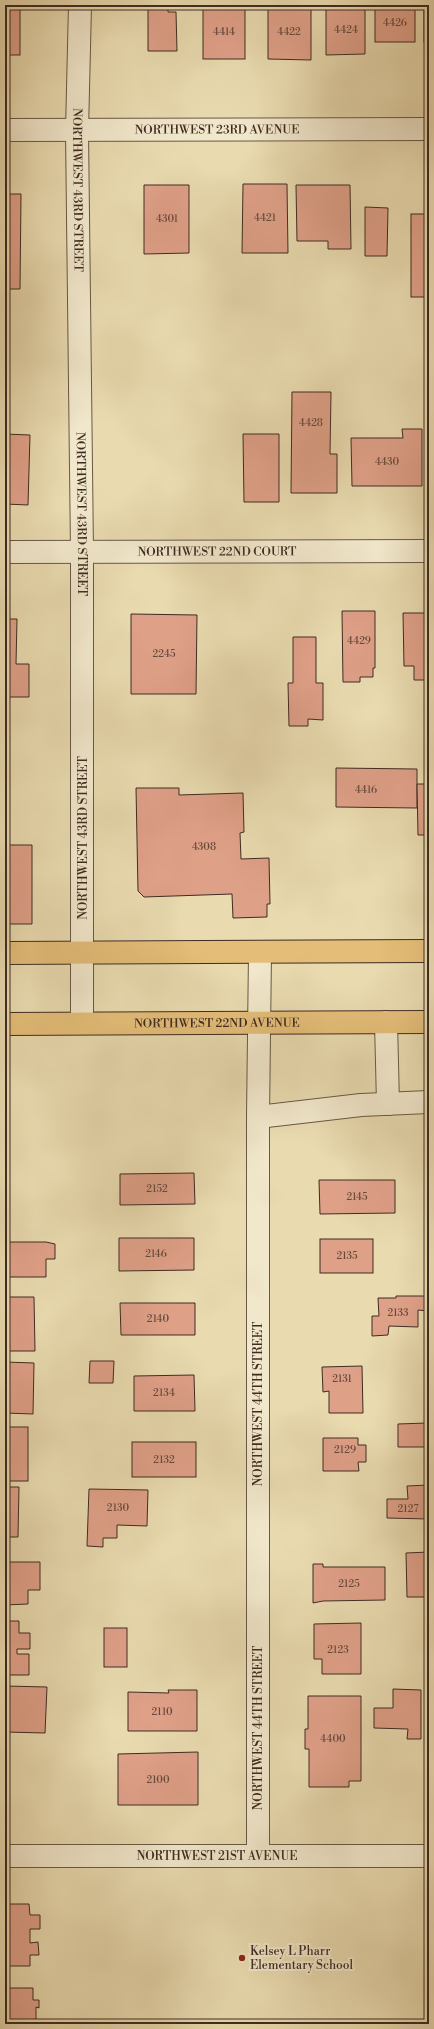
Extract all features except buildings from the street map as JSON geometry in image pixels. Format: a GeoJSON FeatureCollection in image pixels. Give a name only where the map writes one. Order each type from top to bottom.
{"type":"FeatureCollection","features":[{"type":"Feature","properties":{"kind":"main road"},"geometry":{"type":"LineString","coordinates":[[5,953],[260,953],[429,951]]}},
{"type":"Feature","properties":{"kind":"main road","name":"NORTHWEST 22ND AVENUE"},"geometry":{"type":"LineString","coordinates":[[5,1024],[429,1022]]}},
{"type":"Feature","properties":{"kind":"street","name":"NORTHWEST 43RD STREET"},"geometry":{"type":"LineString","coordinates":[[80,5],[77,131],[82,552],[82,1023]]}},
{"type":"Feature","properties":{"kind":"street","name":"NORTHWEST 23RD AVENUE"},"geometry":{"type":"LineString","coordinates":[[5,130],[429,129]]}},
{"type":"Feature","properties":{"kind":"street","name":"NORTHWEST 22ND COURT"},"geometry":{"type":"LineString","coordinates":[[5,552],[429,551]]}},
{"type":"Feature","properties":{"kind":"street","name":"NORTHWEST 44TH STREET"},"geometry":{"type":"LineString","coordinates":[[258,1855],[258,1117],[260,953]]}},
{"type":"Feature","properties":{"kind":"street"},"geometry":{"type":"LineString","coordinates":[[386,1022],[388,1104]]}},
{"type":"Feature","properties":{"kind":"street"},"geometry":{"type":"LineString","coordinates":[[258,1117],[361,1105],[429,1102]]}},
{"type":"Feature","properties":{"kind":"street","name":"NORTHWEST 21ST AVENUE"},"geometry":{"type":"LineString","coordinates":[[5,1856],[429,1856]]}},
{"type":"Feature","properties":{"kind":"place","name":"Kelsey L Pharr Elementary School"},"geometry":{"type":"Point","coordinates":[242,1958]}}]}
